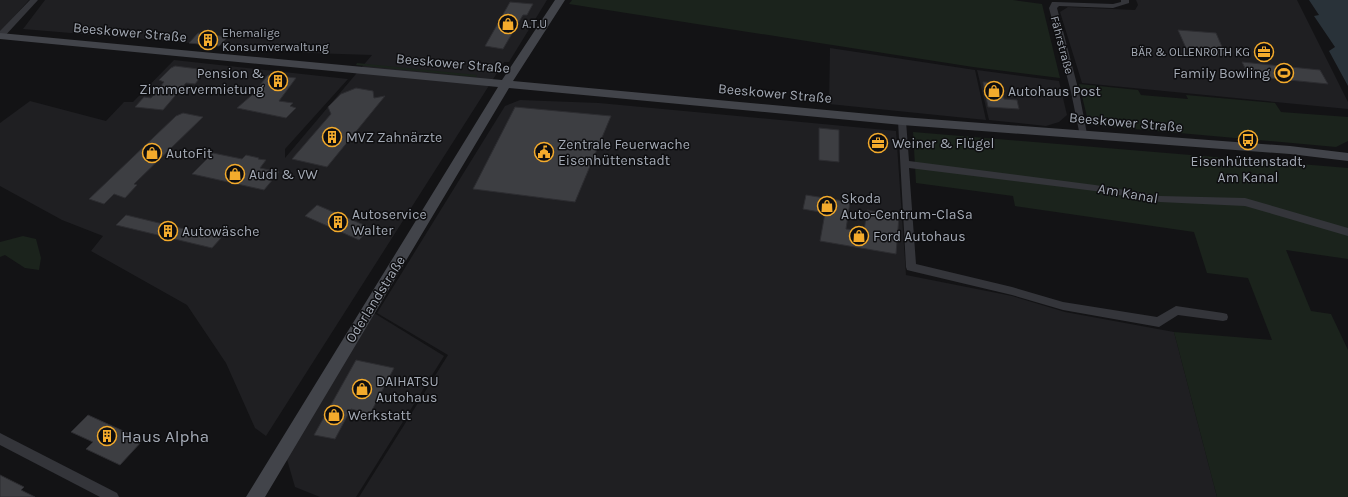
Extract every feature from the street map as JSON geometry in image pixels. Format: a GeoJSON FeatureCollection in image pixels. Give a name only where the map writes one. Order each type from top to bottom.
{"type":"FeatureCollection","features":[{"type":"Feature","properties":{"kind":"street","name":"Beeskower Straße"},"geometry":{"type":"LineString","coordinates":[[2,38],[34,0]]}},
{"type":"Feature","properties":{"kind":"street","name":"Oderlandstraße"},"geometry":{"type":"LineString","coordinates":[[255,497],[507,83],[560,0]]}},
{"type":"Feature","properties":{"kind":"street","name":"Fährstraße"},"geometry":{"type":"LineString","coordinates":[[1083,134],[1075,92],[1053,8],[1055,4],[1114,6],[1125,3],[1125,0]]}},
{"type":"Feature","properties":{"kind":"street","name":"Beeskower Straße"},"geometry":{"type":"LineString","coordinates":[[2,38],[902,120],[1290,150],[1348,157]]}},
{"type":"Feature","properties":{"kind":"street"},"geometry":{"type":"LineString","coordinates":[[902,120],[911,267],[1012,291],[1063,306],[1159,322],[1176,310],[1223,317]]}},
{"type":"Feature","properties":{"kind":"street","name":"Am Kanal"},"geometry":{"type":"LineString","coordinates":[[904,164],[1095,188],[1160,199],[1245,202],[1348,232]]}},
{"type":"Feature","properties":{"kind":"street"},"geometry":{"type":"LineString","coordinates":[[0,439],[113,497]]}},
{"type":"Feature","properties":{"kind":"shaded area"},"geometry":{"type":"Polygon","coordinates":[[[0,0],[29,0],[0,32],[0,0]]]}},
{"type":"Feature","properties":{"kind":"shaded area"},"geometry":{"type":"Polygon","coordinates":[[[45,0],[547,0],[509,62],[504,62],[266,436],[255,428],[226,363],[187,305],[91,251],[103,236],[62,220],[0,186],[0,123],[30,101],[106,121],[124,102],[133,102],[174,60],[348,79],[285,149],[285,158],[372,55],[310,53],[23,29],[45,0]]]}},
{"type":"Feature","properties":{"kind":"shaded area"},"geometry":{"type":"Polygon","coordinates":[[[572,0],[1013,0],[1042,4],[1060,78],[973,67],[569,4],[572,0]]]}},
{"type":"Feature","properties":{"kind":"shaded area"},"geometry":{"type":"Polygon","coordinates":[[[1136,0],[1297,0],[1348,102],[1348,109],[1082,83],[1060,12],[1068,7],[1135,10],[1138,5],[1136,0]]]}},
{"type":"Feature","properties":{"kind":"shaded area"},"geometry":{"type":"Polygon","coordinates":[[[1309,0],[1348,0],[1348,86],[1329,51],[1335,47],[1314,16],[1319,15],[1309,0]]]}},
{"type":"Feature","properties":{"kind":"shaded area"},"geometry":{"type":"Polygon","coordinates":[[[830,48],[975,70],[986,120],[829,104],[830,48]]]}},
{"type":"Feature","properties":{"kind":"shaded area"},"geometry":{"type":"Polygon","coordinates":[[[357,63],[477,75],[476,77],[356,65],[357,63]]]}},
{"type":"Feature","properties":{"kind":"shaded area"},"geometry":{"type":"Polygon","coordinates":[[[977,70],[1059,81],[1067,115],[1059,122],[1046,126],[989,120],[977,70]]]}},
{"type":"Feature","properties":{"kind":"shaded area"},"geometry":{"type":"Polygon","coordinates":[[[1079,84],[1138,90],[1141,95],[1188,99],[1186,95],[1275,103],[1281,112],[1348,117],[1348,141],[1336,147],[1089,125],[1079,84]]]}},
{"type":"Feature","properties":{"kind":"shaded area"},"geometry":{"type":"Polygon","coordinates":[[[520,100],[599,103],[896,131],[906,275],[1012,296],[1065,312],[1174,332],[1217,497],[359,497],[448,355],[377,313],[505,106],[520,100]]]}},
{"type":"Feature","properties":{"kind":"shaded area"},"geometry":{"type":"Polygon","coordinates":[[[913,132],[1348,168],[1348,259],[1286,250],[1311,311],[1331,314],[1348,350],[1348,497],[1217,497],[1174,332],[1272,340],[1248,278],[1207,273],[1194,232],[1015,206],[1013,196],[916,183],[913,132]]]}},
{"type":"Feature","properties":{"kind":"shaded area"},"geometry":{"type":"Polygon","coordinates":[[[23,236],[36,239],[41,258],[39,270],[25,268],[5,255],[0,257],[0,242],[23,236]]]}},
{"type":"Feature","properties":{"kind":"shaded area"},"geometry":{"type":"Polygon","coordinates":[[[374,313],[444,356],[356,497],[320,497],[295,487],[286,456],[374,313]]]}},
{"type":"Feature","properties":{"kind":"building","name":"A.T.U"},"geometry":{"type":"Polygon","coordinates":[[[510,2],[533,4],[527,15],[523,15],[503,49],[485,46],[510,2]]]}},
{"type":"Feature","properties":{"kind":"building"},"geometry":{"type":"Polygon","coordinates":[[[1178,30],[1216,33],[1226,56],[1207,54],[1206,50],[1186,48],[1178,30]]]}},
{"type":"Feature","properties":{"kind":"building","name":"Ehemalige Konsumverwaltung"},"geometry":{"type":"Polygon","coordinates":[[[198,33],[228,37],[219,46],[189,43],[198,33]]]}},
{"type":"Feature","properties":{"kind":"building","name":"Family Bowling"},"geometry":{"type":"Polygon","coordinates":[[[1242,62],[1320,70],[1328,84],[1249,76],[1242,62]]]}},
{"type":"Feature","properties":{"kind":"building"},"geometry":{"type":"Polygon","coordinates":[[[175,66],[206,70],[195,84],[186,83],[163,110],[135,107],[144,97],[151,98],[164,82],[159,80],[175,66]]]}},
{"type":"Feature","properties":{"kind":"building"},"geometry":{"type":"Polygon","coordinates":[[[268,75],[296,78],[279,101],[293,103],[290,106],[296,108],[286,118],[237,108],[252,95],[268,75]]]}},
{"type":"Feature","properties":{"kind":"building","name":"Autohaus Post"},"geometry":{"type":"Polygon","coordinates":[[[983,82],[1001,83],[1004,99],[1017,100],[1019,109],[988,107],[983,82]]]}},
{"type":"Feature","properties":{"kind":"building","name":"MVZ Zahnärzte"},"geometry":{"type":"Polygon","coordinates":[[[356,88],[373,91],[374,98],[385,96],[327,167],[292,159],[331,114],[328,107],[341,94],[356,88]]]}},
{"type":"Feature","properties":{"kind":"building","name":"Zentrale Feuerwache Eisenhüttenstadt"},"geometry":{"type":"Polygon","coordinates":[[[515,107],[611,116],[575,202],[473,189],[515,107]]]}},
{"type":"Feature","properties":{"kind":"building","name":"AutoFit"},"geometry":{"type":"Polygon","coordinates":[[[183,113],[203,117],[134,184],[137,185],[125,198],[114,194],[104,204],[89,199],[176,116],[183,113]]]}},
{"type":"Feature","properties":{"kind":"building"},"geometry":{"type":"Polygon","coordinates":[[[819,128],[839,130],[839,162],[819,160],[819,128]]]}},
{"type":"Feature","properties":{"kind":"building","name":"Audi & VW"},"geometry":{"type":"Polygon","coordinates":[[[213,153],[242,159],[246,155],[266,160],[260,168],[279,172],[264,190],[192,174],[213,153]]]}},
{"type":"Feature","properties":{"kind":"building","name":"Ford Autohaus"},"geometry":{"type":"Polygon","coordinates":[[[806,195],[850,202],[846,229],[864,231],[867,210],[899,216],[896,254],[820,241],[825,213],[803,209],[806,195]]]}},
{"type":"Feature","properties":{"kind":"building","name":"Autoservice Walter"},"geometry":{"type":"Polygon","coordinates":[[[317,205],[371,228],[359,240],[305,216],[317,205]]]}},
{"type":"Feature","properties":{"kind":"building","name":"Autowäsche"},"geometry":{"type":"Polygon","coordinates":[[[126,215],[221,238],[212,248],[116,225],[126,215]]]}},
{"type":"Feature","properties":{"kind":"building","name":"DAIHATSU Autohaus"},"geometry":{"type":"Polygon","coordinates":[[[356,360],[394,368],[370,414],[351,409],[335,439],[314,435],[356,360]]]}},
{"type":"Feature","properties":{"kind":"building","name":"Haus Alpha"},"geometry":{"type":"Polygon","coordinates":[[[88,415],[143,440],[120,465],[86,449],[93,442],[71,432],[88,415]]]}},
{"type":"Feature","properties":{"kind":"building"},"geometry":{"type":"Polygon","coordinates":[[[0,475],[24,487],[21,490],[35,497],[0,497],[0,475]]]}},
{"type":"Feature","properties":{"kind":"place","name":"A.T.U"},"geometry":{"type":"Point","coordinates":[508,24]}},
{"type":"Feature","properties":{"kind":"place","name":"Ehemalige Konsumverwaltung"},"geometry":{"type":"Point","coordinates":[208,40]}},
{"type":"Feature","properties":{"kind":"place","name":"BÄR & OLLENROTH KG"},"geometry":{"type":"Point","coordinates":[1264,52]}},
{"type":"Feature","properties":{"kind":"place","name":"Family Bowling"},"geometry":{"type":"Point","coordinates":[1284,73]}},
{"type":"Feature","properties":{"kind":"place","name":"Pension & Zimmervermietung"},"geometry":{"type":"Point","coordinates":[278,81]}},
{"type":"Feature","properties":{"kind":"place","name":"Autohaus Post"},"geometry":{"type":"Point","coordinates":[994,91]}},
{"type":"Feature","properties":{"kind":"place","name":"MVZ Zahnärzte"},"geometry":{"type":"Point","coordinates":[332,137]}},
{"type":"Feature","properties":{"kind":"place","name":"Eisenhüttenstadt, Am Kanal"},"geometry":{"type":"Point","coordinates":[1248,140]}},
{"type":"Feature","properties":{"kind":"place","name":"Weiner & Flügel"},"geometry":{"type":"Point","coordinates":[878,143]}},
{"type":"Feature","properties":{"kind":"place","name":"Zentrale Feuerwache Eisenhüttenstadt"},"geometry":{"type":"Point","coordinates":[544,152]}},
{"type":"Feature","properties":{"kind":"place","name":"AutoFit"},"geometry":{"type":"Point","coordinates":[152,153]}},
{"type":"Feature","properties":{"kind":"place","name":"Audi & VW"},"geometry":{"type":"Point","coordinates":[235,174]}},
{"type":"Feature","properties":{"kind":"place","name":"Skoda Auto-Centrum-ClaSa"},"geometry":{"type":"Point","coordinates":[827,206]}},
{"type":"Feature","properties":{"kind":"place","name":"Autoservice Walter"},"geometry":{"type":"Point","coordinates":[338,222]}},
{"type":"Feature","properties":{"kind":"place","name":"Autowäsche"},"geometry":{"type":"Point","coordinates":[168,231]}},
{"type":"Feature","properties":{"kind":"place","name":"Ford Autohaus"},"geometry":{"type":"Point","coordinates":[859,236]}},
{"type":"Feature","properties":{"kind":"place","name":"DAIHATSU Autohaus"},"geometry":{"type":"Point","coordinates":[362,389]}},
{"type":"Feature","properties":{"kind":"place","name":"Werkstatt"},"geometry":{"type":"Point","coordinates":[334,415]}},
{"type":"Feature","properties":{"kind":"place","name":"Haus Alpha"},"geometry":{"type":"Point","coordinates":[107,436]}}]}
